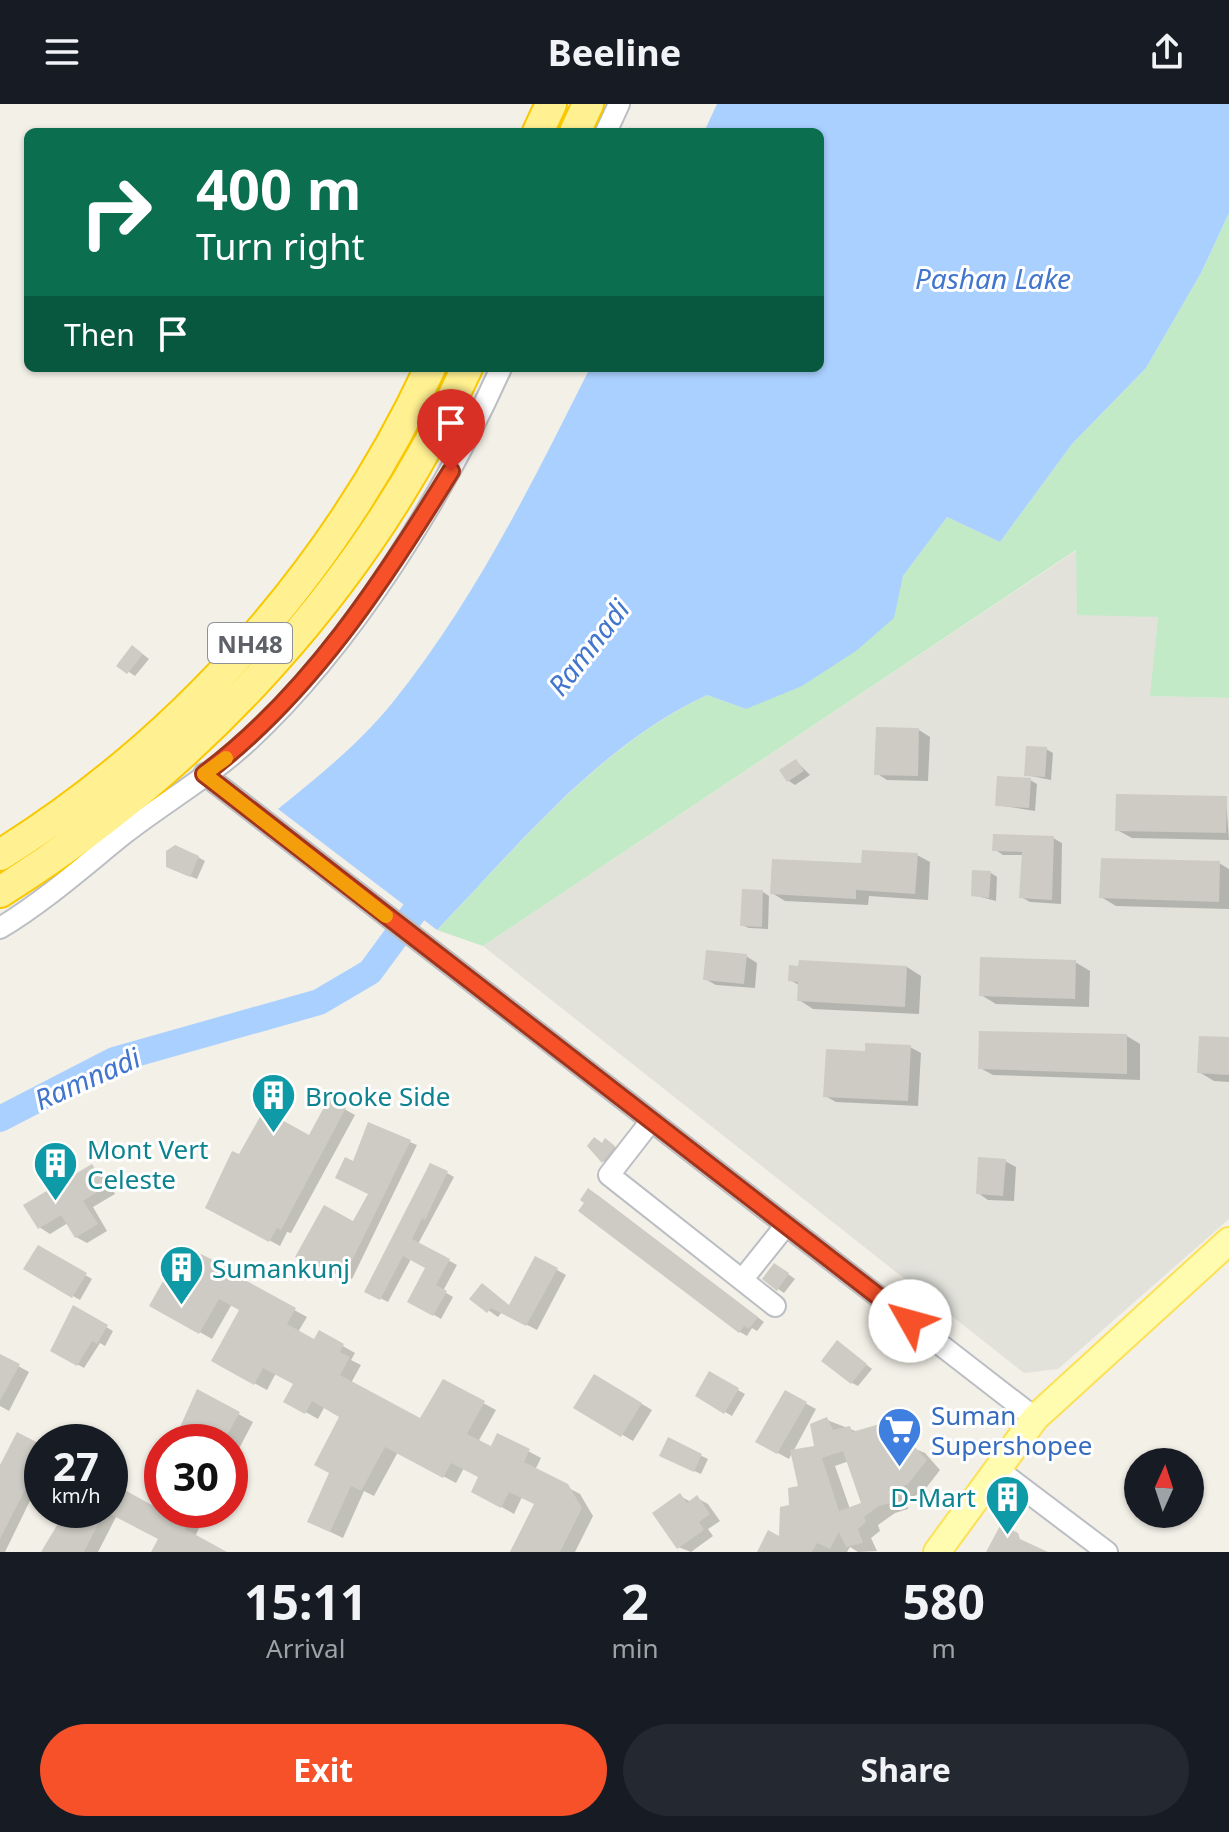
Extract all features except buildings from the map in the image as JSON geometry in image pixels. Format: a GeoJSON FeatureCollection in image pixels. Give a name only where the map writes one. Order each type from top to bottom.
{"type":"FeatureCollection","features":[{"type":"Feature","properties":{"kind":"highway"},"geometry":{"type":"LineString","coordinates":[[540,128],[551,104]]}},
{"type":"Feature","properties":{"kind":"highway"},"geometry":{"type":"LineString","coordinates":[[577,128],[588,104]]}},
{"type":"Feature","properties":{"kind":"highway","name":"NH48"},"geometry":{"type":"LineString","coordinates":[[0,855],[90,791],[142,747],[255,638],[317,561],[394,440],[428,372]]}},
{"type":"Feature","properties":{"kind":"highway","name":"NH48"},"geometry":{"type":"LineString","coordinates":[[0,892],[110,815],[218,720],[278,659],[342,579],[401,492],[465,372]]}},
{"type":"Feature","properties":{"kind":"main road"},"geometry":{"type":"LineString","coordinates":[[937,1552],[1035,1418],[1229,1241]]}},
{"type":"Feature","properties":{"kind":"street"},"geometry":{"type":"LineString","coordinates":[[608,128],[619,104]]}},
{"type":"Feature","properties":{"kind":"street"},"geometry":{"type":"LineString","coordinates":[[0,928],[246,743],[349,625],[451,471],[499,372]]}},
{"type":"Feature","properties":{"kind":"street"},"geometry":{"type":"LineString","coordinates":[[204,774],[1035,1418]]}},
{"type":"Feature","properties":{"kind":"street"},"geometry":{"type":"LineString","coordinates":[[651,1121],[609,1175],[775,1306]]}},
{"type":"Feature","properties":{"kind":"street"},"geometry":{"type":"LineString","coordinates":[[742,1280],[786,1225]]}},
{"type":"Feature","properties":{"kind":"street"},"geometry":{"type":"LineString","coordinates":[[997,1469],[1107,1552]]}},
{"type":"Feature","properties":{"kind":"shaded area"},"geometry":{"type":"Polygon","coordinates":[[[1077,550],[1158,617],[1151,696],[1229,698],[1229,1219],[1058,1369],[1024,1373],[483,946],[1077,550]]]}},
{"type":"Feature","properties":{"kind":"green space"},"geometry":{"type":"Polygon","coordinates":[[[1229,213],[1229,698],[1150,696],[1158,617],[1077,615],[1076,550],[483,946],[437,930],[562,800],[630,742],[707,695],[746,709],[893,618],[903,576],[947,517],[1000,542],[1072,444],[1146,368],[1201,273],[1229,213]]]}},
{"type":"Feature","properties":{"kind":"water","name":"Pashan Lake"},"geometry":{"type":"Polygon","coordinates":[[[717,104],[1229,104],[1229,213],[1201,273],[1146,368],[1072,444],[1000,542],[947,517],[903,576],[894,618],[856,651],[802,686],[746,709],[707,695],[667,716],[595,769],[437,930],[278,809],[367,731],[423,663],[500,540],[588,372],[824,372],[824,128],[706,128],[717,104]]]}},
{"type":"Feature","properties":{"kind":"waterway","name":"Ramnadi"},"geometry":{"type":"LineString","coordinates":[[0,1119],[114,1060],[319,1002],[370,972],[434,885]]}},
{"type":"Feature","properties":{"kind":"slow traffic"},"geometry":{"type":"LineString","coordinates":[[226,758],[204,774],[386,916]]}},
{"type":"Feature","properties":{"kind":"place","name":"Brooke Side"},"geometry":{"type":"Point","coordinates":[274,1135]}},
{"type":"Feature","properties":{"kind":"place","name":"Mont Vert Celeste"},"geometry":{"type":"Point","coordinates":[56,1203]}},
{"type":"Feature","properties":{"kind":"place","name":"Sumankunj"},"geometry":{"type":"Point","coordinates":[181,1307]}},
{"type":"Feature","properties":{"kind":"place","name":"Suman Supershopee"},"geometry":{"type":"Point","coordinates":[900,1469]}},
{"type":"Feature","properties":{"kind":"place","name":"D-Mart"},"geometry":{"type":"Point","coordinates":[1007,1536]}},
{"type":"Feature","properties":{"kind":"route"},"geometry":{"type":"LineString","coordinates":[[451,471],[349,625],[294,692],[246,743],[204,774],[910,1321]]}}]}
